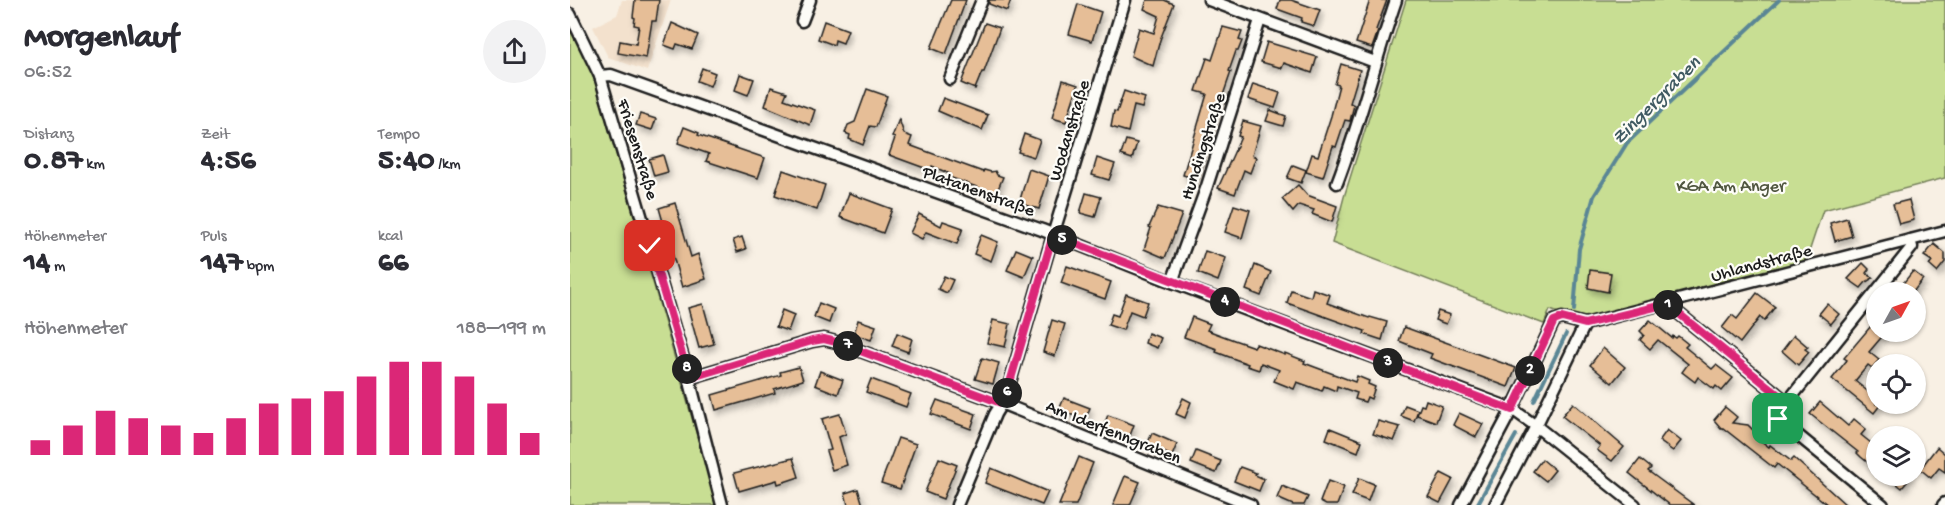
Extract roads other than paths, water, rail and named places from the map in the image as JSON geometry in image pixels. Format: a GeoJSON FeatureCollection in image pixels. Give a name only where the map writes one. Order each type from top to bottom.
{"type":"FeatureCollection","features":[{"type":"Feature","properties":{"kind":"street"},"geometry":{"type":"LineString","coordinates":[[802,21],[810,0]]}},
{"type":"Feature","properties":{"kind":"street"},"geometry":{"type":"LineString","coordinates":[[950,79],[982,0]]}},
{"type":"Feature","properties":{"kind":"street","name":"Wodanstraße"},"geometry":{"type":"LineString","coordinates":[[957,505],[1006,396],[1125,0]]}},
{"type":"Feature","properties":{"kind":"street"},"geometry":{"type":"LineString","coordinates":[[1209,0],[1375,62]]}},
{"type":"Feature","properties":{"kind":"street"},"geometry":{"type":"LineString","coordinates":[[1337,183],[1355,135],[1395,0]]}},
{"type":"Feature","properties":{"kind":"street","name":"Friesenstraße"},"geometry":{"type":"LineString","coordinates":[[570,15],[600,76],[689,378],[722,505]]}},
{"type":"Feature","properties":{"kind":"street","name":"Hundingstraße"},"geometry":{"type":"LineString","coordinates":[[1172,282],[1206,190],[1260,20]]}},
{"type":"Feature","properties":{"kind":"street","name":"Platanenstraße"},"geometry":{"type":"LineString","coordinates":[[600,76],[611,75],[1053,235],[1512,410]]}},
{"type":"Feature","properties":{"kind":"street","name":"Uhlandstraße"},"geometry":{"type":"LineString","coordinates":[[1583,324],[1945,231]]}},
{"type":"Feature","properties":{"kind":"street"},"geometry":{"type":"LineString","coordinates":[[1883,505],[1778,419],[1777,415],[1912,248],[1910,240]]}},
{"type":"Feature","properties":{"kind":"street"},"geometry":{"type":"LineString","coordinates":[[1667,304],[1787,402]]}},
{"type":"Feature","properties":{"kind":"street"},"geometry":{"type":"LineString","coordinates":[[1461,505],[1512,410],[1554,321],[1562,318],[1583,324],[1536,426],[1495,505]]}},
{"type":"Feature","properties":{"kind":"street","name":"Am Iderfenngraben"},"geometry":{"type":"LineString","coordinates":[[689,378],[824,339],[1001,403],[1251,505]]}},
{"type":"Feature","properties":{"kind":"street"},"geometry":{"type":"LineString","coordinates":[[1512,410],[1536,426],[1635,505]]}},
{"type":"Feature","properties":{"kind":"waterway","name":"Zingergraben"},"geometry":{"type":"LineString","coordinates":[[1574,310],[1579,249],[1594,196],[1627,143],[1779,0]]}},
{"type":"Feature","properties":{"kind":"waterway","name":"Zingergraben"},"geometry":{"type":"LineString","coordinates":[[1534,401],[1566,334]]}},
{"type":"Feature","properties":{"kind":"waterway","name":"Zingergraben"},"geometry":{"type":"LineString","coordinates":[[1477,505],[1516,435]]}},
{"type":"Feature","properties":{"kind":"park label","name":"KGA Am Anger"},"geometry":{"type":"Point","coordinates":[1731,185]}}]}
